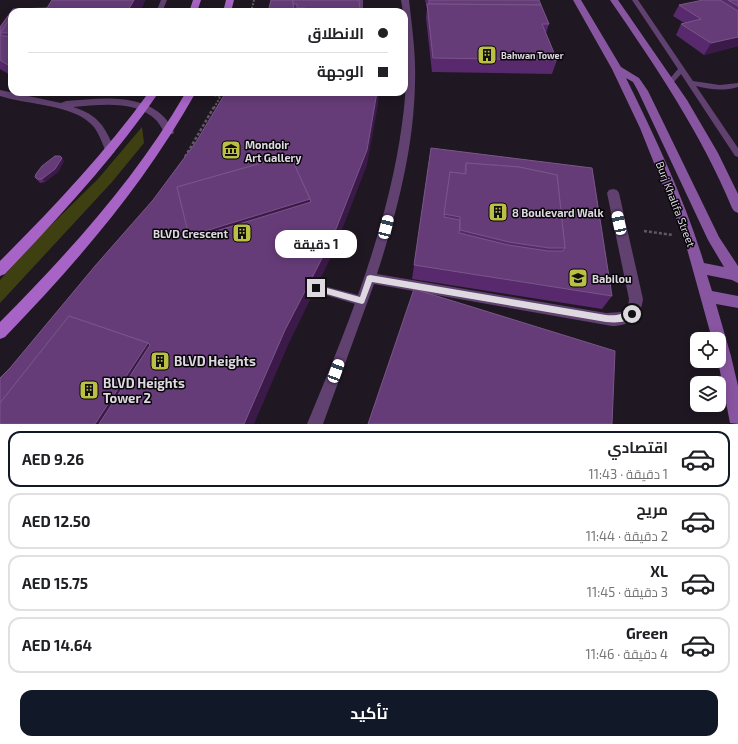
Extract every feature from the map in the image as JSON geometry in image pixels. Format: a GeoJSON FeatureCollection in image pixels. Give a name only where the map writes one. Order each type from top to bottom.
{"type":"FeatureCollection","features":[{"type":"Feature","properties":{"kind":"main road"},"geometry":{"type":"LineString","coordinates":[[0,270],[36,233],[110,150],[151,96]]}},
{"type":"Feature","properties":{"kind":"main road"},"geometry":{"type":"LineString","coordinates":[[0,332],[88,237],[143,169],[169,132],[189,96]]}},
{"type":"Feature","properties":{"kind":"street","name":"Burj Khalifa Street"},"geometry":{"type":"LineString","coordinates":[[578,0],[617,69],[654,147],[690,238],[724,356],[738,423]]}},
{"type":"Feature","properties":{"kind":"street"},"geometry":{"type":"LineString","coordinates":[[614,0],[671,82],[701,132],[735,197],[738,208]]}},
{"type":"Feature","properties":{"kind":"street"},"geometry":{"type":"LineString","coordinates":[[315,424],[370,278],[398,183],[405,144],[411,81],[411,44],[408,22]]}},
{"type":"Feature","properties":{"kind":"street"},"geometry":{"type":"LineString","coordinates":[[617,69],[636,80],[643,91],[714,240],[737,276]]}},
{"type":"Feature","properties":{"kind":"street"},"geometry":{"type":"LineString","coordinates":[[10,96],[31,102],[55,104],[115,103],[144,107],[160,117],[169,132]]}},
{"type":"Feature","properties":{"kind":"street"},"geometry":{"type":"LineString","coordinates":[[55,104],[78,111],[96,122],[110,150]]}},
{"type":"Feature","properties":{"kind":"street"},"geometry":{"type":"LineString","coordinates":[[370,278],[606,319],[616,320],[625,318],[632,314],[636,307],[636,299],[613,193]]}},
{"type":"Feature","properties":{"kind":"street"},"geometry":{"type":"LineString","coordinates":[[698,268],[737,276]]}},
{"type":"Feature","properties":{"kind":"street"},"geometry":{"type":"LineString","coordinates":[[707,296],[738,302]]}},
{"type":"Feature","properties":{"kind":"lane"},"geometry":{"type":"LineString","coordinates":[[360,0],[361,7]]}},
{"type":"Feature","properties":{"kind":"lane"},"geometry":{"type":"LineString","coordinates":[[635,0],[738,154]]}},
{"type":"Feature","properties":{"kind":"lane"},"geometry":{"type":"LineString","coordinates":[[671,82],[682,69]]}},
{"type":"Feature","properties":{"kind":"lane"},"geometry":{"type":"LineString","coordinates":[[691,83],[714,87],[738,85]]}},
{"type":"Feature","properties":{"kind":"lane"},"geometry":{"type":"LineString","coordinates":[[316,288],[362,301]]}},
{"type":"Feature","properties":{"kind":"path"},"geometry":{"type":"LineString","coordinates":[[181,163],[221,96]]}},
{"type":"Feature","properties":{"kind":"path"},"geometry":{"type":"LineString","coordinates":[[644,231],[690,238]]}},
{"type":"Feature","properties":{"kind":"shaded area"},"geometry":{"type":"Polygon","coordinates":[[[142,127],[144,143],[112,182],[0,303],[0,280],[39,237],[98,179],[142,127]]]}},
{"type":"Feature","properties":{"kind":"building"},"geometry":{"type":"Polygon","coordinates":[[[52,0],[134,0],[129,8],[47,8],[52,0]]]}},
{"type":"Feature","properties":{"kind":"building"},"geometry":{"type":"Polygon","coordinates":[[[271,0],[293,0],[294,8],[269,8],[271,0]]]}},
{"type":"Feature","properties":{"kind":"building"},"geometry":{"type":"Polygon","coordinates":[[[293,0],[359,0],[360,8],[297,8],[297,4],[293,4],[293,0]]]}},
{"type":"Feature","properties":{"kind":"building"},"geometry":{"type":"Polygon","coordinates":[[[429,0],[539,0],[541,5],[429,4],[429,0]]]}},
{"type":"Feature","properties":{"kind":"building"},"geometry":{"type":"Polygon","coordinates":[[[703,0],[720,0],[738,11],[738,37],[711,43],[681,24],[701,19],[679,5],[703,0]]]}},
{"type":"Feature","properties":{"kind":"building"},"geometry":{"type":"Polygon","coordinates":[[[728,0],[738,0],[738,6],[728,0]]]}},
{"type":"Feature","properties":{"kind":"building","name":"Bahwan Tower"},"geometry":{"type":"Polygon","coordinates":[[[427,4],[541,5],[549,24],[542,24],[557,60],[433,58],[427,4]]]}},
{"type":"Feature","properties":{"kind":"building"},"geometry":{"type":"Polygon","coordinates":[[[8,16],[8,22],[0,33],[0,27],[8,16]]]}},
{"type":"Feature","properties":{"kind":"building"},"geometry":{"type":"Polygon","coordinates":[[[8,21],[8,33],[0,33],[8,21]]]}},
{"type":"Feature","properties":{"kind":"building"},"geometry":{"type":"Polygon","coordinates":[[[0,33],[2,36],[8,36],[8,65],[0,60],[0,33]]]}},
{"type":"Feature","properties":{"kind":"building"},"geometry":{"type":"Polygon","coordinates":[[[224,96],[376,96],[367,150],[332,239],[285,330],[244,424],[99,424],[150,345],[148,343],[69,316],[0,403],[0,378],[153,200],[196,142],[224,96]],[[290,155],[177,187],[190,239],[311,202],[290,155]]]}},
{"type":"Feature","properties":{"kind":"building"},"geometry":{"type":"Polygon","coordinates":[[[431,148],[592,168],[612,296],[414,265],[431,148]],[[466,163],[465,174],[450,172],[444,217],[460,220],[459,233],[508,245],[548,251],[563,251],[565,248],[557,175],[519,167],[466,163]]]}},
{"type":"Feature","properties":{"kind":"building"},"geometry":{"type":"Polygon","coordinates":[[[290,155],[310,199],[189,236],[177,187],[290,155]]]}},
{"type":"Feature","properties":{"kind":"building"},"geometry":{"type":"Polygon","coordinates":[[[55,156],[60,156],[62,158],[55,169],[42,179],[37,179],[35,177],[36,174],[42,166],[55,156]]]}},
{"type":"Feature","properties":{"kind":"building","name":"8 Boulevard Walk"},"geometry":{"type":"Polygon","coordinates":[[[466,163],[519,167],[557,175],[565,248],[549,248],[509,242],[460,230],[460,217],[444,214],[450,172],[466,174],[466,163]]]}},
{"type":"Feature","properties":{"kind":"building"},"geometry":{"type":"Polygon","coordinates":[[[414,289],[615,351],[612,424],[368,424],[414,289]]]}},
{"type":"Feature","properties":{"kind":"building","name":"BLVD Heights Tower 2"},"geometry":{"type":"Polygon","coordinates":[[[69,316],[148,343],[95,424],[0,424],[0,403],[69,316]]]}},
{"type":"Feature","properties":{"kind":"place","name":"Bahwan Tower"},"geometry":{"type":"Point","coordinates":[487,55]}},
{"type":"Feature","properties":{"kind":"place","name":"Mondoir Art Gallery"},"geometry":{"type":"Point","coordinates":[231,150]}},
{"type":"Feature","properties":{"kind":"place","name":"8 Boulevard Walk"},"geometry":{"type":"Point","coordinates":[498,212]}},
{"type":"Feature","properties":{"kind":"place","name":"BLVD Crescent"},"geometry":{"type":"Point","coordinates":[242,233]}},
{"type":"Feature","properties":{"kind":"place","name":"Babilou"},"geometry":{"type":"Point","coordinates":[578,278]}},
{"type":"Feature","properties":{"kind":"place","name":"BLVD Heights"},"geometry":{"type":"Point","coordinates":[160,361]}},
{"type":"Feature","properties":{"kind":"place","name":"BLVD Heights Tower 2"},"geometry":{"type":"Point","coordinates":[89,390]}},
{"type":"Feature","properties":{"kind":"route"},"geometry":{"type":"LineString","coordinates":[[316,288],[362,301],[370,278],[606,319],[616,320],[625,318],[632,314]]}}]}
